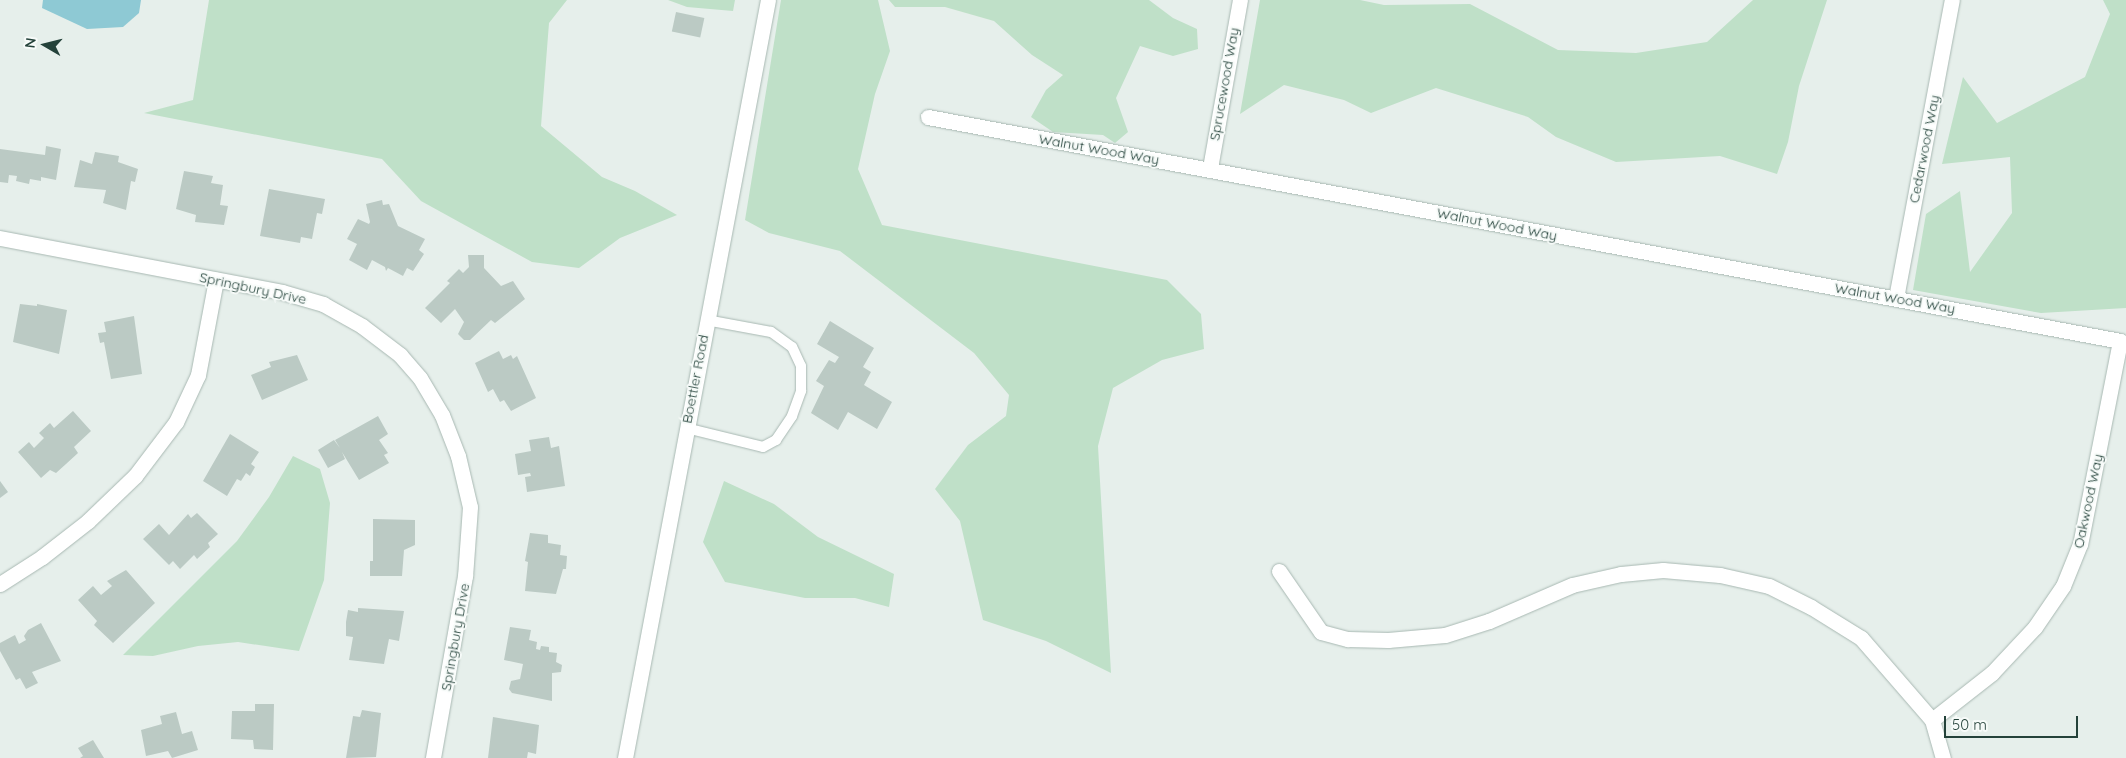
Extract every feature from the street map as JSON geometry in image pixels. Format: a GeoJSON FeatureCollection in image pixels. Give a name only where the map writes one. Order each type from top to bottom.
{"type":"FeatureCollection","features":[{"type":"Feature","properties":{"kind":"street","name":"Boettler Road"},"geometry":{"type":"LineString","coordinates":[[625,758],[706,320],[768,0]]}},
{"type":"Feature","properties":{"kind":"street","name":"Sprucewood Way"},"geometry":{"type":"LineString","coordinates":[[1210,168],[1240,0]]}},
{"type":"Feature","properties":{"kind":"street","name":"Cedarwood Way"},"geometry":{"type":"LineString","coordinates":[[1896,298],[1952,0]]}},
{"type":"Feature","properties":{"kind":"street","name":"Walnut Wood Way"},"geometry":{"type":"LineString","coordinates":[[928,117],[1210,168],[2066,330]]}},
{"type":"Feature","properties":{"kind":"street","name":"Springbury Drive"},"geometry":{"type":"LineString","coordinates":[[0,238],[282,292],[323,304],[362,326],[400,355],[420,378],[442,415],[458,456],[470,507],[465,576],[433,758]]}},
{"type":"Feature","properties":{"kind":"street"},"geometry":{"type":"LineString","coordinates":[[0,584],[42,557],[88,521],[135,476],[176,422],[198,376],[216,280]]}},
{"type":"Feature","properties":{"kind":"street","name":"Oakwood Way"},"geometry":{"type":"LineString","coordinates":[[1932,720],[1992,673],[2035,627],[2063,586],[2080,544],[2120,341],[2066,330]]}},
{"type":"Feature","properties":{"kind":"street"},"geometry":{"type":"LineString","coordinates":[[1279,571],[1321,632],[1348,639],[1388,640],[1445,634],[1490,621],[1572,585],[1622,574],[1663,570],[1730,577],[1769,586],[1811,607],[1861,638],[1932,720],[1943,758]]}},
{"type":"Feature","properties":{"kind":"lane"},"geometry":{"type":"LineString","coordinates":[[686,428],[763,447],[776,440],[792,416],[801,391],[801,366],[792,347],[771,332],[706,320]]}},
{"type":"Feature","properties":{"kind":"green space"},"geometry":{"type":"Polygon","coordinates":[[[209,0],[567,0],[549,23],[541,126],[602,177],[635,191],[677,215],[620,238],[579,268],[532,262],[421,201],[382,159],[144,113],[193,100],[209,0]]]}},
{"type":"Feature","properties":{"kind":"green space"},"geometry":{"type":"Polygon","coordinates":[[[668,0],[735,0],[733,11],[687,7],[668,0]]]}},
{"type":"Feature","properties":{"kind":"green space"},"geometry":{"type":"Polygon","coordinates":[[[781,0],[878,0],[890,51],[875,94],[858,169],[882,225],[1167,280],[1201,314],[1204,349],[1162,360],[1113,388],[1098,446],[1111,673],[1046,641],[983,620],[960,521],[935,489],[968,445],[1006,416],[1009,395],[974,353],[840,251],[769,233],[745,220],[781,0]]]}},
{"type":"Feature","properties":{"kind":"green space"},"geometry":{"type":"Polygon","coordinates":[[[889,0],[1149,0],[1173,18],[1197,29],[1198,49],[1173,56],[1140,46],[1116,98],[1128,132],[1115,143],[1103,135],[1053,132],[1031,117],[1046,90],[1063,75],[1032,55],[994,21],[945,7],[895,7],[889,0]]]}},
{"type":"Feature","properties":{"kind":"green space"},"geometry":{"type":"Polygon","coordinates":[[[1260,0],[1360,0],[1384,5],[1470,4],[1558,50],[1636,53],[1707,42],[1753,0],[1827,0],[1799,86],[1788,142],[1777,174],[1720,156],[1616,162],[1556,137],[1528,117],[1436,88],[1371,113],[1344,100],[1284,85],[1240,114],[1260,0]]]}},
{"type":"Feature","properties":{"kind":"green space"},"geometry":{"type":"Polygon","coordinates":[[[2103,0],[2126,0],[2126,308],[2041,313],[1913,290],[1926,214],[1960,191],[1970,272],[2012,213],[2010,157],[1942,164],[1963,77],[1997,123],[2085,77],[2110,14],[2103,0]]]}},
{"type":"Feature","properties":{"kind":"green space"},"geometry":{"type":"Polygon","coordinates":[[[293,456],[320,469],[330,503],[324,580],[299,651],[238,642],[198,646],[153,656],[123,655],[237,541],[269,497],[293,456]]]}},
{"type":"Feature","properties":{"kind":"green space"},"geometry":{"type":"Polygon","coordinates":[[[724,481],[774,504],[818,537],[894,574],[889,607],[855,598],[805,598],[725,582],[703,542],[724,481]]]}},
{"type":"Feature","properties":{"kind":"water"},"geometry":{"type":"Polygon","coordinates":[[[43,0],[141,0],[139,13],[123,27],[87,29],[42,8],[43,0]]]}},
{"type":"Feature","properties":{"kind":"building"},"geometry":{"type":"Polygon","coordinates":[[[676,12],[704,18],[700,38],[672,32],[676,12]]]}},
{"type":"Feature","properties":{"kind":"building"},"geometry":{"type":"Polygon","coordinates":[[[46,146],[61,149],[56,180],[41,177],[41,181],[30,179],[29,184],[16,181],[17,176],[9,175],[8,183],[0,182],[0,149],[45,155],[46,146]]]}},
{"type":"Feature","properties":{"kind":"building"},"geometry":{"type":"Polygon","coordinates":[[[95,152],[119,156],[118,162],[138,169],[135,182],[131,181],[126,210],[103,203],[106,190],[74,187],[80,160],[92,164],[95,152]]]}},
{"type":"Feature","properties":{"kind":"building"},"geometry":{"type":"Polygon","coordinates":[[[184,171],[213,176],[211,183],[223,185],[220,205],[228,206],[224,225],[195,222],[196,215],[176,209],[184,171]]]}},
{"type":"Feature","properties":{"kind":"building"},"geometry":{"type":"Polygon","coordinates":[[[269,189],[325,199],[322,214],[317,213],[312,239],[301,237],[300,243],[260,236],[269,189]]]}},
{"type":"Feature","properties":{"kind":"building"},"geometry":{"type":"Polygon","coordinates":[[[382,200],[383,205],[389,204],[398,226],[425,239],[419,250],[424,254],[413,271],[407,268],[403,276],[388,268],[386,271],[385,267],[372,260],[367,270],[349,260],[357,244],[347,239],[358,219],[369,224],[370,222],[366,204],[382,200]]]}},
{"type":"Feature","properties":{"kind":"building"},"geometry":{"type":"Polygon","coordinates":[[[468,255],[484,255],[484,268],[501,286],[513,281],[525,299],[495,323],[491,320],[470,340],[464,340],[458,334],[464,322],[455,309],[441,323],[425,308],[450,283],[447,281],[459,269],[463,273],[469,267],[468,255]]]}},
{"type":"Feature","properties":{"kind":"building"},"geometry":{"type":"Polygon","coordinates":[[[20,304],[37,306],[37,304],[67,310],[59,354],[13,342],[20,304]]]}},
{"type":"Feature","properties":{"kind":"building"},"geometry":{"type":"Polygon","coordinates":[[[134,316],[142,374],[111,379],[104,342],[100,343],[98,333],[106,332],[104,322],[134,316]]]}},
{"type":"Feature","properties":{"kind":"building"},"geometry":{"type":"Polygon","coordinates":[[[830,321],[874,348],[863,367],[871,372],[864,385],[892,402],[877,429],[848,412],[838,430],[811,413],[824,386],[816,381],[829,360],[835,363],[839,357],[817,344],[830,321]]]}},
{"type":"Feature","properties":{"kind":"building"},"geometry":{"type":"Polygon","coordinates":[[[499,351],[503,359],[511,355],[513,359],[517,356],[536,398],[511,411],[504,400],[500,402],[493,389],[488,392],[475,363],[499,351]]]}},
{"type":"Feature","properties":{"kind":"building"},"geometry":{"type":"Polygon","coordinates":[[[297,355],[308,380],[262,400],[251,375],[271,367],[269,362],[297,355]]]}},
{"type":"Feature","properties":{"kind":"building"},"geometry":{"type":"Polygon","coordinates":[[[73,411],[91,431],[74,447],[78,453],[56,473],[50,470],[41,478],[18,452],[29,442],[34,448],[44,438],[39,433],[50,423],[54,428],[73,411]]]}},
{"type":"Feature","properties":{"kind":"building"},"geometry":{"type":"Polygon","coordinates":[[[378,416],[388,434],[379,440],[388,453],[384,455],[389,463],[359,480],[342,452],[345,459],[328,468],[318,450],[334,440],[340,448],[335,440],[378,416]]]}},
{"type":"Feature","properties":{"kind":"building"},"geometry":{"type":"Polygon","coordinates":[[[230,434],[259,452],[251,464],[255,467],[250,476],[246,473],[241,481],[237,479],[227,496],[203,481],[230,434]]]}},
{"type":"Feature","properties":{"kind":"building"},"geometry":{"type":"Polygon","coordinates":[[[549,437],[551,448],[559,446],[565,486],[527,492],[525,477],[531,476],[530,473],[518,475],[515,454],[531,451],[529,440],[549,437]]]}},
{"type":"Feature","properties":{"kind":"building"},"geometry":{"type":"Polygon","coordinates":[[[0,481],[8,492],[0,498],[0,481]]]}},
{"type":"Feature","properties":{"kind":"building"},"geometry":{"type":"Polygon","coordinates":[[[197,513],[218,534],[208,543],[210,547],[197,559],[194,555],[180,569],[173,561],[169,565],[143,539],[159,524],[169,535],[188,514],[191,518],[197,513]]]}},
{"type":"Feature","properties":{"kind":"building"},"geometry":{"type":"Polygon","coordinates":[[[373,519],[415,520],[415,545],[404,550],[402,576],[370,576],[370,561],[373,561],[373,519]]]}},
{"type":"Feature","properties":{"kind":"building"},"geometry":{"type":"Polygon","coordinates":[[[530,533],[548,535],[548,543],[561,545],[560,555],[567,556],[566,569],[563,569],[556,594],[525,591],[528,562],[525,561],[530,533]]]}},
{"type":"Feature","properties":{"kind":"building"},"geometry":{"type":"Polygon","coordinates":[[[126,570],[155,603],[113,643],[94,625],[97,621],[78,600],[93,586],[101,595],[112,586],[107,581],[126,570]]]}},
{"type":"Feature","properties":{"kind":"building"},"geometry":{"type":"Polygon","coordinates":[[[358,608],[404,611],[399,641],[389,639],[384,664],[349,660],[353,637],[346,636],[348,610],[358,612],[358,608]]]}},
{"type":"Feature","properties":{"kind":"building"},"geometry":{"type":"Polygon","coordinates":[[[41,623],[61,661],[32,672],[38,683],[26,689],[20,678],[16,680],[0,651],[0,643],[15,635],[19,644],[26,640],[24,636],[28,630],[41,623]]]}},
{"type":"Feature","properties":{"kind":"building"},"geometry":{"type":"Polygon","coordinates":[[[510,627],[531,630],[529,640],[537,642],[536,649],[540,650],[541,646],[549,647],[549,652],[557,653],[556,662],[562,665],[561,672],[552,673],[552,701],[512,693],[509,689],[511,681],[520,679],[523,664],[504,660],[510,627]]]}},
{"type":"Feature","properties":{"kind":"building"},"geometry":{"type":"Polygon","coordinates":[[[255,704],[274,704],[273,750],[254,749],[253,740],[231,739],[232,711],[255,711],[255,704]]]}},
{"type":"Feature","properties":{"kind":"building"},"geometry":{"type":"Polygon","coordinates":[[[362,710],[381,713],[376,757],[346,758],[353,716],[360,717],[362,710]]]}},
{"type":"Feature","properties":{"kind":"building"},"geometry":{"type":"Polygon","coordinates":[[[176,712],[182,734],[192,731],[198,750],[172,758],[168,751],[146,756],[141,730],[162,724],[160,716],[176,712]]]}},
{"type":"Feature","properties":{"kind":"building"},"geometry":{"type":"Polygon","coordinates":[[[493,717],[539,725],[536,754],[528,752],[527,758],[488,758],[493,717]]]}},
{"type":"Feature","properties":{"kind":"building"},"geometry":{"type":"Polygon","coordinates":[[[93,740],[104,758],[80,758],[83,756],[78,748],[93,740]]]}}]}
